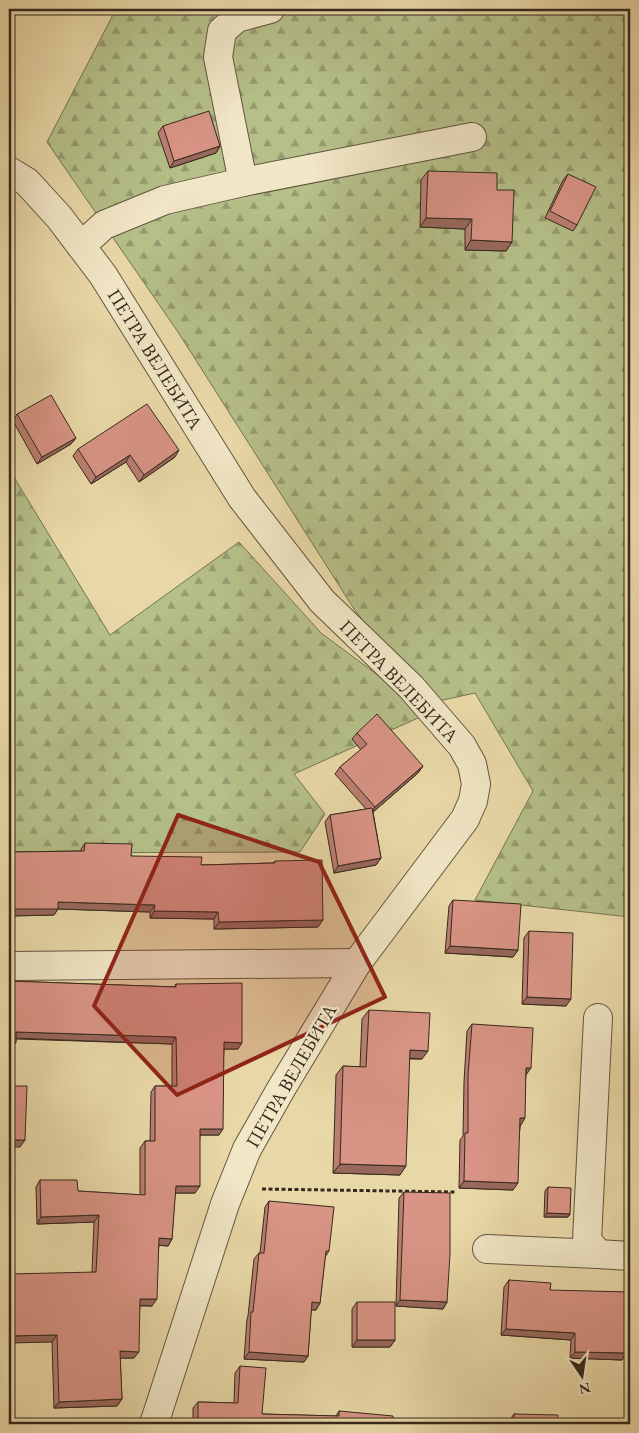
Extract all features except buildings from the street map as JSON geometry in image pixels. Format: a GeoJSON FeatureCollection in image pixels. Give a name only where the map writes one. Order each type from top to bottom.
{"type":"FeatureCollection","features":[{"type":"Feature","properties":{"kind":"street"},"geometry":{"type":"LineString","coordinates":[[243,182],[218,57],[222,31],[236,18],[270,9]]}},
{"type":"Feature","properties":{"kind":"street"},"geometry":{"type":"LineString","coordinates":[[81,246],[104,225],[165,200],[243,182],[472,137]]}},
{"type":"Feature","properties":{"kind":"street","name":"ПЕТРА ВЕЛЕБИТА"},"geometry":{"type":"LineString","coordinates":[[9,171],[27,182],[59,217],[103,275],[242,498],[322,601],[411,687],[462,746],[475,773],[476,792],[464,819],[357,963],[281,1088],[247,1149],[231,1189],[154,1424]]}},
{"type":"Feature","properties":{"kind":"street"},"geometry":{"type":"LineString","coordinates":[[9,966],[357,963]]}},
{"type":"Feature","properties":{"kind":"street"},"geometry":{"type":"LineString","coordinates":[[598,1018],[587,1229],[588,1240],[598,1254]]}},
{"type":"Feature","properties":{"kind":"street"},"geometry":{"type":"LineString","coordinates":[[488,1249],[630,1256]]}},
{"type":"Feature","properties":{"kind":"path"},"geometry":{"type":"LineString","coordinates":[[231,1189],[456,1192]]}},
{"type":"Feature","properties":{"kind":"highlighted area"},"geometry":{"type":"Polygon","coordinates":[[[178,815],[319,862],[385,997],[177,1095],[94,1006],[178,815]]]}},
{"type":"Feature","properties":{"kind":"green space"},"geometry":{"type":"Polygon","coordinates":[[[116,9],[630,9],[630,917],[475,900],[533,791],[475,693],[434,702],[386,650],[354,609],[178,332],[47,142],[116,9]]]}},
{"type":"Feature","properties":{"kind":"green space"},"geometry":{"type":"Polygon","coordinates":[[[9,469],[110,635],[239,542],[321,633],[429,713],[294,774],[325,814],[300,852],[9,853],[9,469]]]}}]}
